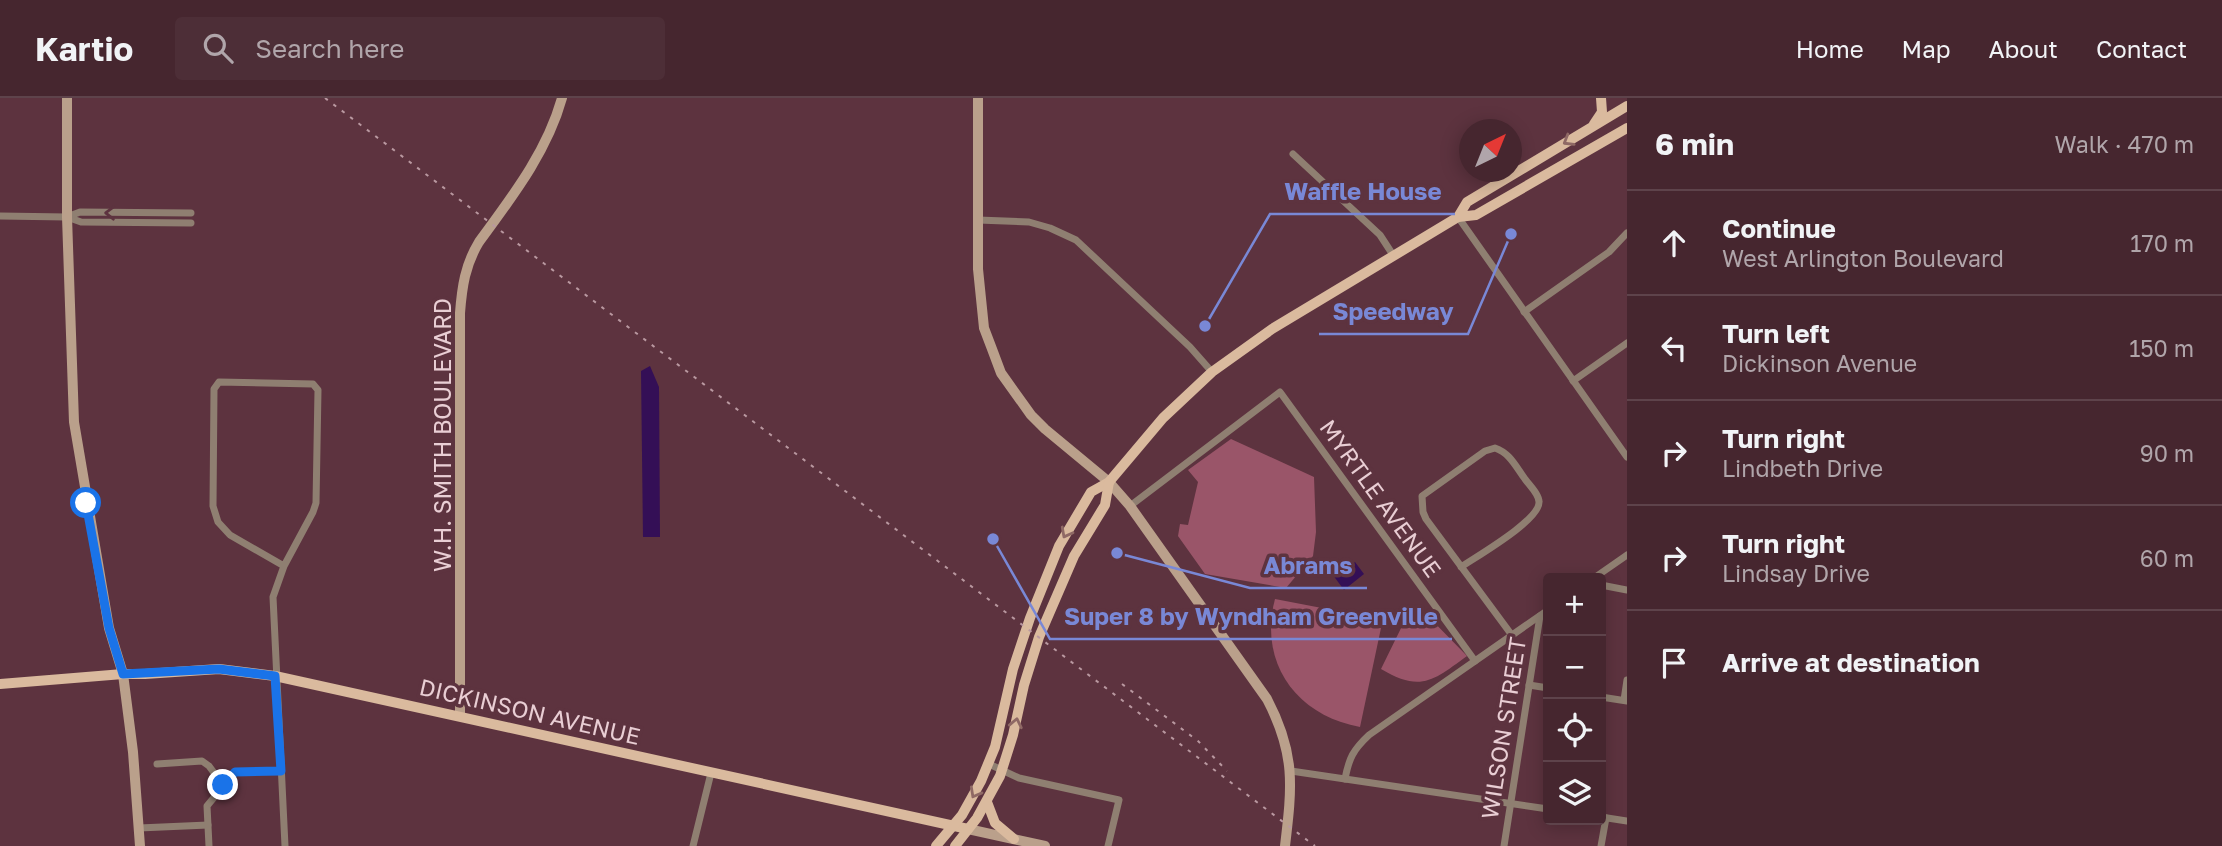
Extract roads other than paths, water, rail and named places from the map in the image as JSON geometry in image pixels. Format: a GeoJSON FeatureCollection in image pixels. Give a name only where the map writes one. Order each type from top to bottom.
{"type":"FeatureCollection","features":[{"type":"Feature","properties":{"kind":"main road"},"geometry":{"type":"LineString","coordinates":[[67,98],[67,217],[74,422],[109,628],[123,674],[133,751],[140,846]]}},
{"type":"Feature","properties":{"kind":"main road","name":"W.H. SMITH BOULEVARD"},"geometry":{"type":"LineString","coordinates":[[460,716],[460,313],[463,281],[479,242],[541,152],[562,98]]}},
{"type":"Feature","properties":{"kind":"main road"},"geometry":{"type":"LineString","coordinates":[[978,98],[980,302],[984,328],[1001,373],[1031,415],[1109,482],[1130,506],[1268,699],[1287,744],[1291,771],[1285,846]]}},
{"type":"Feature","properties":{"kind":"main road"},"geometry":{"type":"LineString","coordinates":[[1593,126],[1602,112],[1601,98]]}},
{"type":"Feature","properties":{"kind":"main road"},"geometry":{"type":"LineString","coordinates":[[1458,217],[1467,202],[1627,106]]}},
{"type":"Feature","properties":{"kind":"main road"},"geometry":{"type":"LineString","coordinates":[[936,846],[954,826],[976,792],[989,765],[999,736],[1020,649],[1051,565],[1069,527],[1091,492],[1109,482],[1163,418],[1212,372],[1272,329],[1458,217],[1476,215],[1627,128]]}},
{"type":"Feature","properties":{"kind":"main road"},"geometry":{"type":"LineString","coordinates":[[955,846],[987,802],[1002,770],[1039,637],[1073,556],[1105,505],[1109,482]]}},
{"type":"Feature","properties":{"kind":"main road","name":"DICKINSON AVENUE"},"geometry":{"type":"LineString","coordinates":[[0,684],[219,669],[275,676],[1045,846]]}},
{"type":"Feature","properties":{"kind":"main road"},"geometry":{"type":"LineString","coordinates":[[987,802],[995,823],[1014,839]]}},
{"type":"Feature","properties":{"kind":"street"},"geometry":{"type":"LineString","coordinates":[[1293,154],[1380,235],[1393,255]]}},
{"type":"Feature","properties":{"kind":"street"},"geometry":{"type":"LineString","coordinates":[[67,217],[80,212],[191,213]]}},
{"type":"Feature","properties":{"kind":"street"},"geometry":{"type":"LineString","coordinates":[[0,216],[67,217],[81,222],[191,223]]}},
{"type":"Feature","properties":{"kind":"street"},"geometry":{"type":"LineString","coordinates":[[1458,217],[1625,451]]}},
{"type":"Feature","properties":{"kind":"street"},"geometry":{"type":"LineString","coordinates":[[978,220],[1029,222],[1051,228],[1076,240],[1185,342],[1212,372]]}},
{"type":"Feature","properties":{"kind":"street"},"geometry":{"type":"LineString","coordinates":[[1524,312],[1609,252],[1627,233]]}},
{"type":"Feature","properties":{"kind":"street"},"geometry":{"type":"LineString","coordinates":[[1573,381],[1627,343]]}},
{"type":"Feature","properties":{"kind":"street"},"geometry":{"type":"LineString","coordinates":[[284,566],[230,535],[215,515],[212,494],[214,389],[219,382],[317,386],[316,503],[284,566],[273,597],[285,846]]}},
{"type":"Feature","properties":{"kind":"street","name":"MYRTLE AVENUE"},"geometry":{"type":"LineString","coordinates":[[1130,506],[1280,393],[1475,661]]}},
{"type":"Feature","properties":{"kind":"street"},"geometry":{"type":"LineString","coordinates":[[1461,567],[1529,519],[1538,508],[1538,497],[1508,454],[1495,448],[1485,451],[1422,496],[1423,512],[1426,519],[1461,567],[1511,634]]}},
{"type":"Feature","properties":{"kind":"street"},"geometry":{"type":"LineString","coordinates":[[1601,573],[1627,555]]}},
{"type":"Feature","properties":{"kind":"street"},"geometry":{"type":"LineString","coordinates":[[1606,586],[1627,590]]}},
{"type":"Feature","properties":{"kind":"street"},"geometry":{"type":"LineString","coordinates":[[1345,779],[1349,759],[1368,735],[1543,614]]}},
{"type":"Feature","properties":{"kind":"street","name":"WILSON STREET"},"geometry":{"type":"LineString","coordinates":[[1504,846],[1540,616]]}},
{"type":"Feature","properties":{"kind":"street"},"geometry":{"type":"LineString","coordinates":[[1606,698],[1625,700],[1627,680]]}},
{"type":"Feature","properties":{"kind":"street"},"geometry":{"type":"LineString","coordinates":[[1529,685],[1543,687]]}},
{"type":"Feature","properties":{"kind":"street"},"geometry":{"type":"LineString","coordinates":[[157,764],[202,761],[223,785]]}},
{"type":"Feature","properties":{"kind":"street"},"geometry":{"type":"LineString","coordinates":[[989,765],[1026,779],[1119,800],[1108,846]]}},
{"type":"Feature","properties":{"kind":"street"},"geometry":{"type":"LineString","coordinates":[[209,846],[207,806],[235,772],[281,771]]}},
{"type":"Feature","properties":{"kind":"street"},"geometry":{"type":"LineString","coordinates":[[1291,771],[1543,808]]}},
{"type":"Feature","properties":{"kind":"street"},"geometry":{"type":"LineString","coordinates":[[693,846],[711,773]]}},
{"type":"Feature","properties":{"kind":"street"},"geometry":{"type":"LineString","coordinates":[[1606,818],[1627,821]]}},
{"type":"Feature","properties":{"kind":"street"},"geometry":{"type":"LineString","coordinates":[[139,828],[208,825]]}},
{"type":"Feature","properties":{"kind":"street"},"geometry":{"type":"LineString","coordinates":[[1601,846],[1602,825]]}},
{"type":"Feature","properties":{"kind":"railway"},"geometry":{"type":"LineString","coordinates":[[325,98],[1315,846]]}},
{"type":"Feature","properties":{"kind":"railway"},"geometry":{"type":"LineString","coordinates":[[1122,684],[1198,741],[1227,771]]}},
{"type":"Feature","properties":{"kind":"place","name":"Speedway"},"geometry":{"type":"Point","coordinates":[1511,234]}},
{"type":"Feature","properties":{"kind":"place","name":"Waffle House"},"geometry":{"type":"Point","coordinates":[1205,326]}},
{"type":"Feature","properties":{"kind":"place","name":"Super 8 by Wyndham Greenville"},"geometry":{"type":"Point","coordinates":[993,539]}},
{"type":"Feature","properties":{"kind":"place","name":"Abrams"},"geometry":{"type":"Point","coordinates":[1117,553]}}]}
